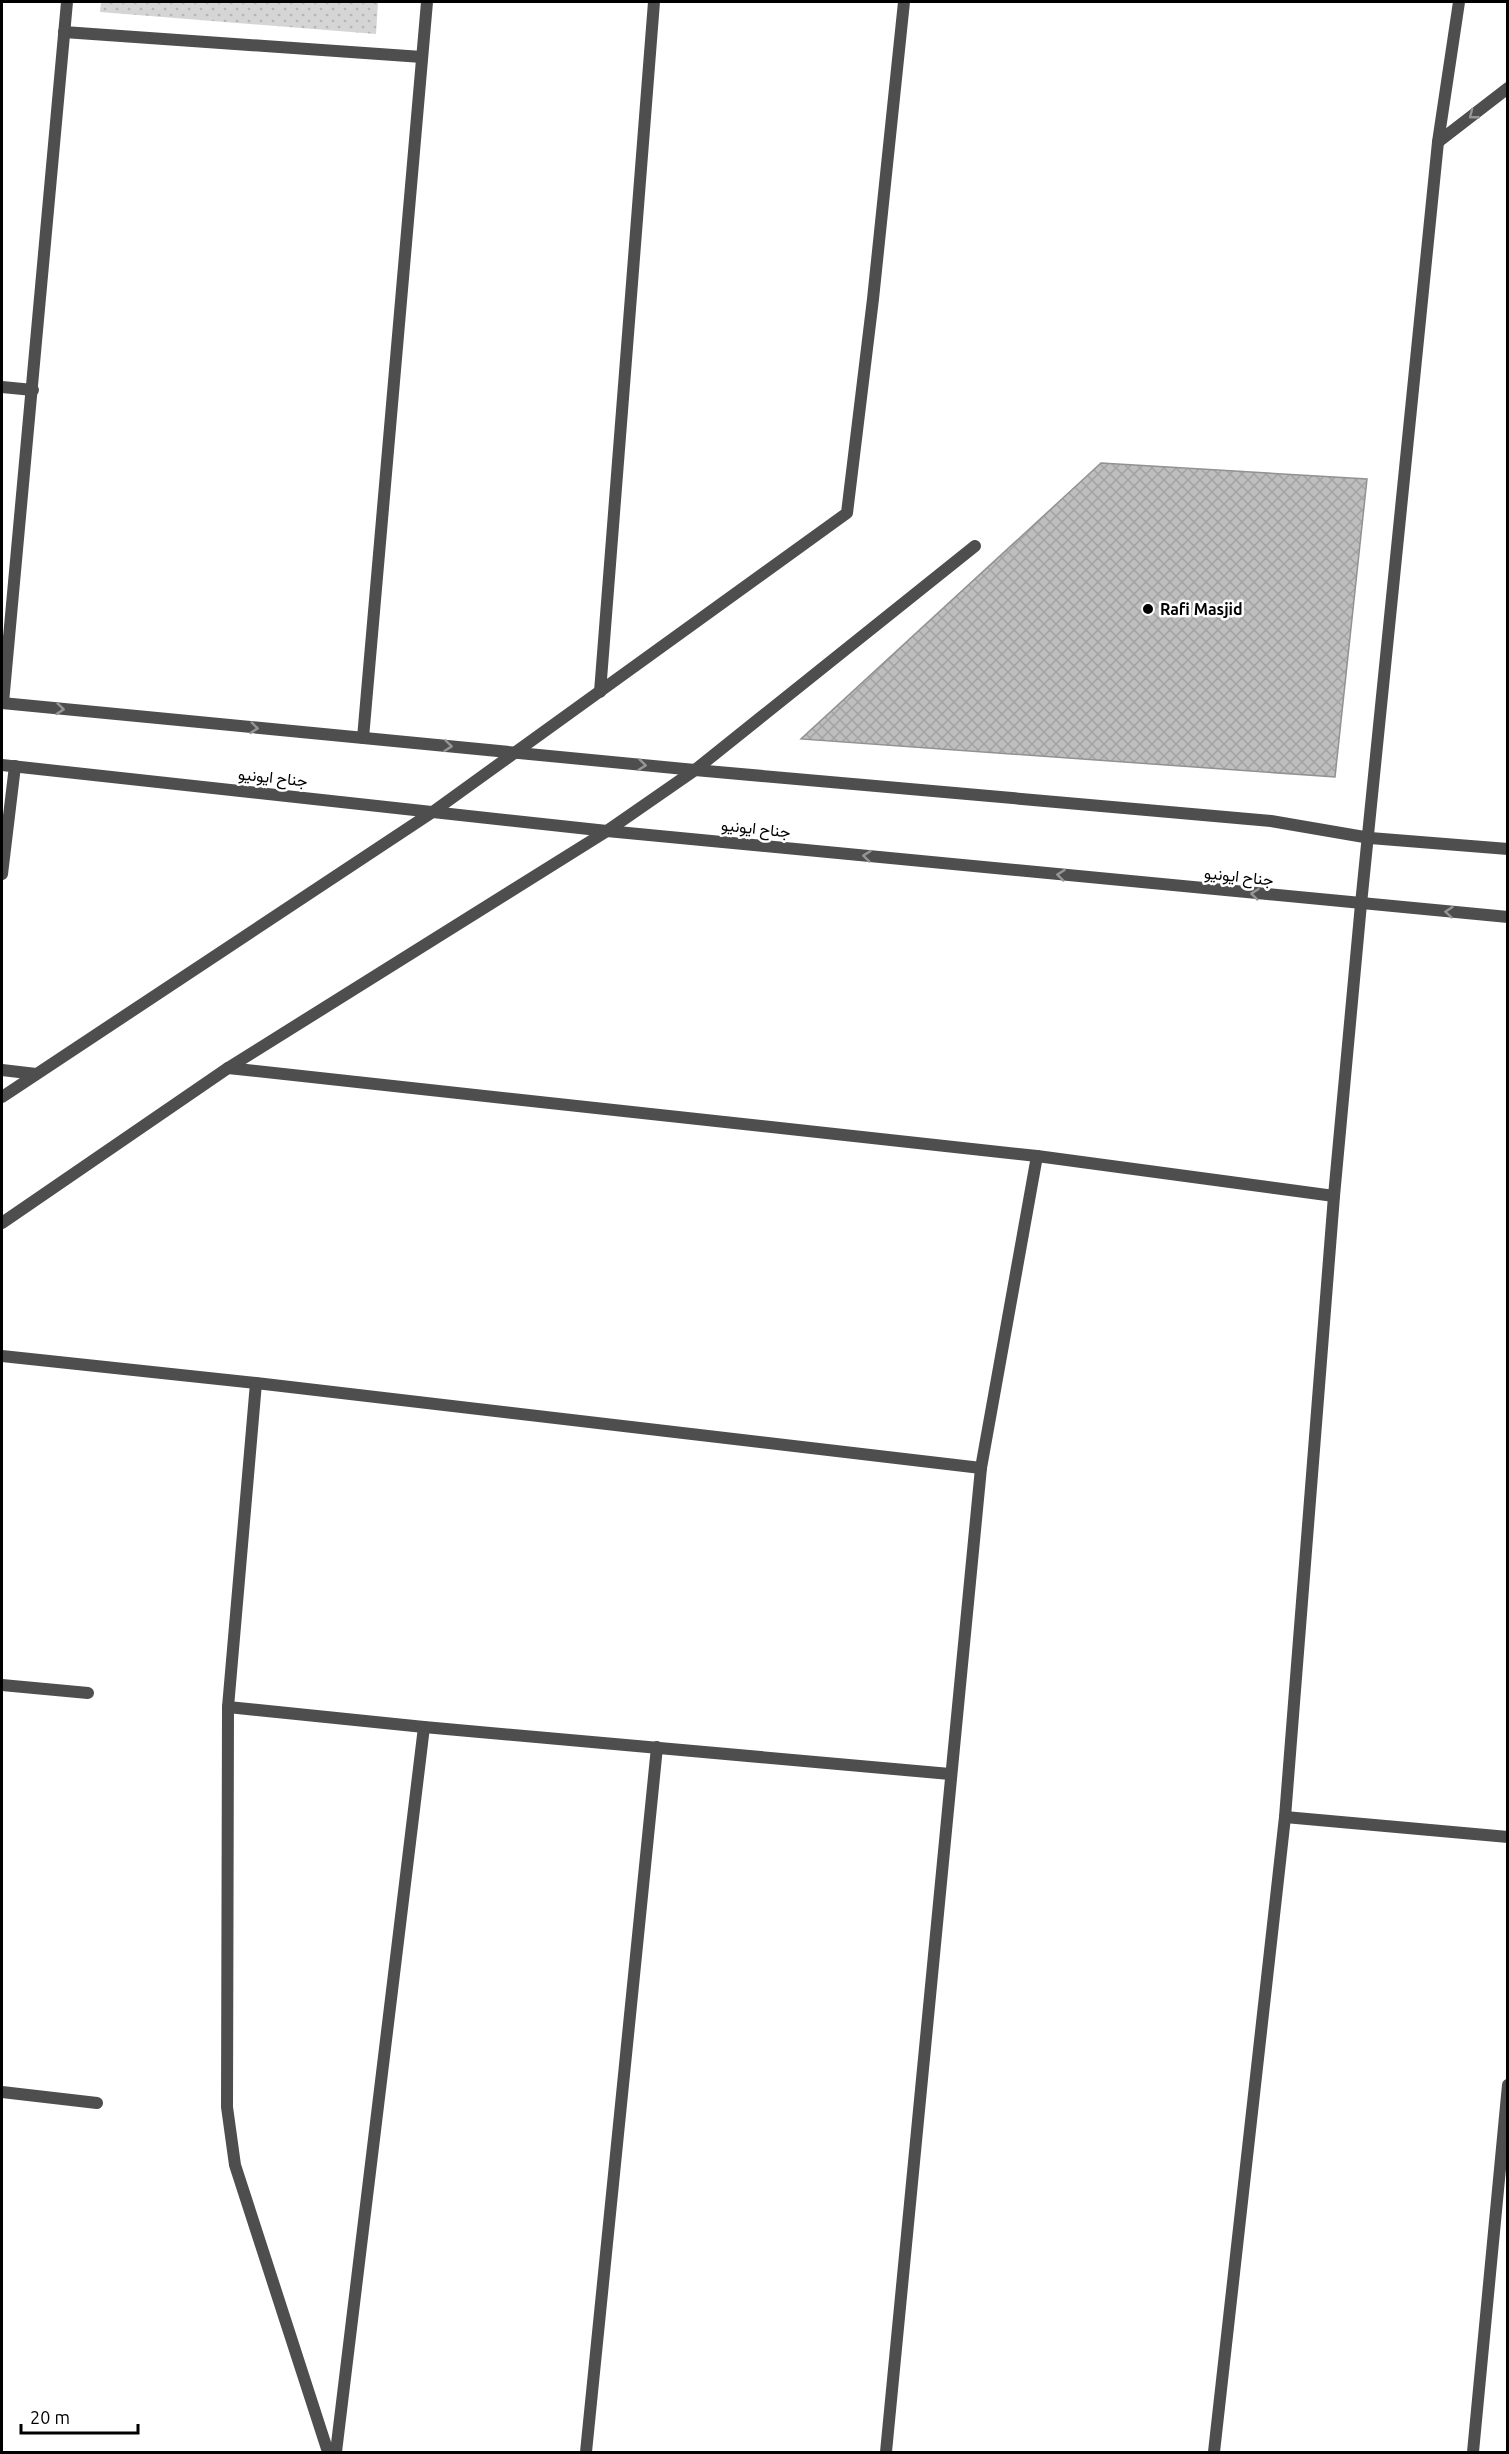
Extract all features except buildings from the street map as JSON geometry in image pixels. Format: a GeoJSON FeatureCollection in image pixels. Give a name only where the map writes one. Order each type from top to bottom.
{"type":"FeatureCollection","features":[{"type":"Feature","properties":{"kind":"street"},"geometry":{"type":"LineString","coordinates":[[67,2],[33,390],[2,703],[695,770],[1271,821],[1370,838],[1508,849]]}},
{"type":"Feature","properties":{"kind":"street"},"geometry":{"type":"LineString","coordinates":[[363,738],[427,2]]}},
{"type":"Feature","properties":{"kind":"street"},"geometry":{"type":"LineString","coordinates":[[600,692],[654,2]]}},
{"type":"Feature","properties":{"kind":"street"},"geometry":{"type":"LineString","coordinates":[[2,1097],[434,811],[847,513],[873,299],[904,2]]}},
{"type":"Feature","properties":{"kind":"street"},"geometry":{"type":"LineString","coordinates":[[1214,2452],[1285,1817],[1334,1196],[1361,904],[1370,838],[1438,142],[1461,3]]}},
{"type":"Feature","properties":{"kind":"street"},"geometry":{"type":"LineString","coordinates":[[64,32],[422,57]]}},
{"type":"Feature","properties":{"kind":"street"},"geometry":{"type":"LineString","coordinates":[[1438,142],[1508,88]]}},
{"type":"Feature","properties":{"kind":"street"},"geometry":{"type":"LineString","coordinates":[[2,387],[33,390]]}},
{"type":"Feature","properties":{"kind":"street"},"geometry":{"type":"LineString","coordinates":[[2,1223],[228,1068],[607,831],[695,770],[975,546]]}},
{"type":"Feature","properties":{"kind":"street","name":"جناح ایونیو"},"geometry":{"type":"LineString","coordinates":[[2,765],[607,831],[1508,917]]}},
{"type":"Feature","properties":{"kind":"street"},"geometry":{"type":"LineString","coordinates":[[2,874],[15,766]]}},
{"type":"Feature","properties":{"kind":"street"},"geometry":{"type":"LineString","coordinates":[[228,1068],[1037,1156],[1334,1196]]}},
{"type":"Feature","properties":{"kind":"street"},"geometry":{"type":"LineString","coordinates":[[2,1070],[36,1074]]}},
{"type":"Feature","properties":{"kind":"street"},"geometry":{"type":"LineString","coordinates":[[886,2452],[981,1468],[1037,1156]]}},
{"type":"Feature","properties":{"kind":"street"},"geometry":{"type":"LineString","coordinates":[[2,1356],[256,1383],[981,1468]]}},
{"type":"Feature","properties":{"kind":"street"},"geometry":{"type":"LineString","coordinates":[[256,1383],[228,1707],[227,2107],[235,2165],[328,2452]]}},
{"type":"Feature","properties":{"kind":"street"},"geometry":{"type":"LineString","coordinates":[[2,1685],[88,1693]]}},
{"type":"Feature","properties":{"kind":"street"},"geometry":{"type":"LineString","coordinates":[[228,1707],[424,1727],[950,1774]]}},
{"type":"Feature","properties":{"kind":"street"},"geometry":{"type":"LineString","coordinates":[[336,2452],[424,1727]]}},
{"type":"Feature","properties":{"kind":"street"},"geometry":{"type":"LineString","coordinates":[[586,2452],[657,1747]]}},
{"type":"Feature","properties":{"kind":"street"},"geometry":{"type":"LineString","coordinates":[[1285,1817],[1508,1837]]}},
{"type":"Feature","properties":{"kind":"street"},"geometry":{"type":"LineString","coordinates":[[1473,2452],[1508,2085]]}},
{"type":"Feature","properties":{"kind":"street"},"geometry":{"type":"LineString","coordinates":[[2,2092],[97,2103]]}},
{"type":"Feature","properties":{"kind":"shaded area"},"geometry":{"type":"Polygon","coordinates":[[[101,2],[378,2],[376,34],[100,12],[101,2]]]}},
{"type":"Feature","properties":{"kind":"place","name":"Rafi Masjid"},"geometry":{"type":"Point","coordinates":[1148,609]}}]}
